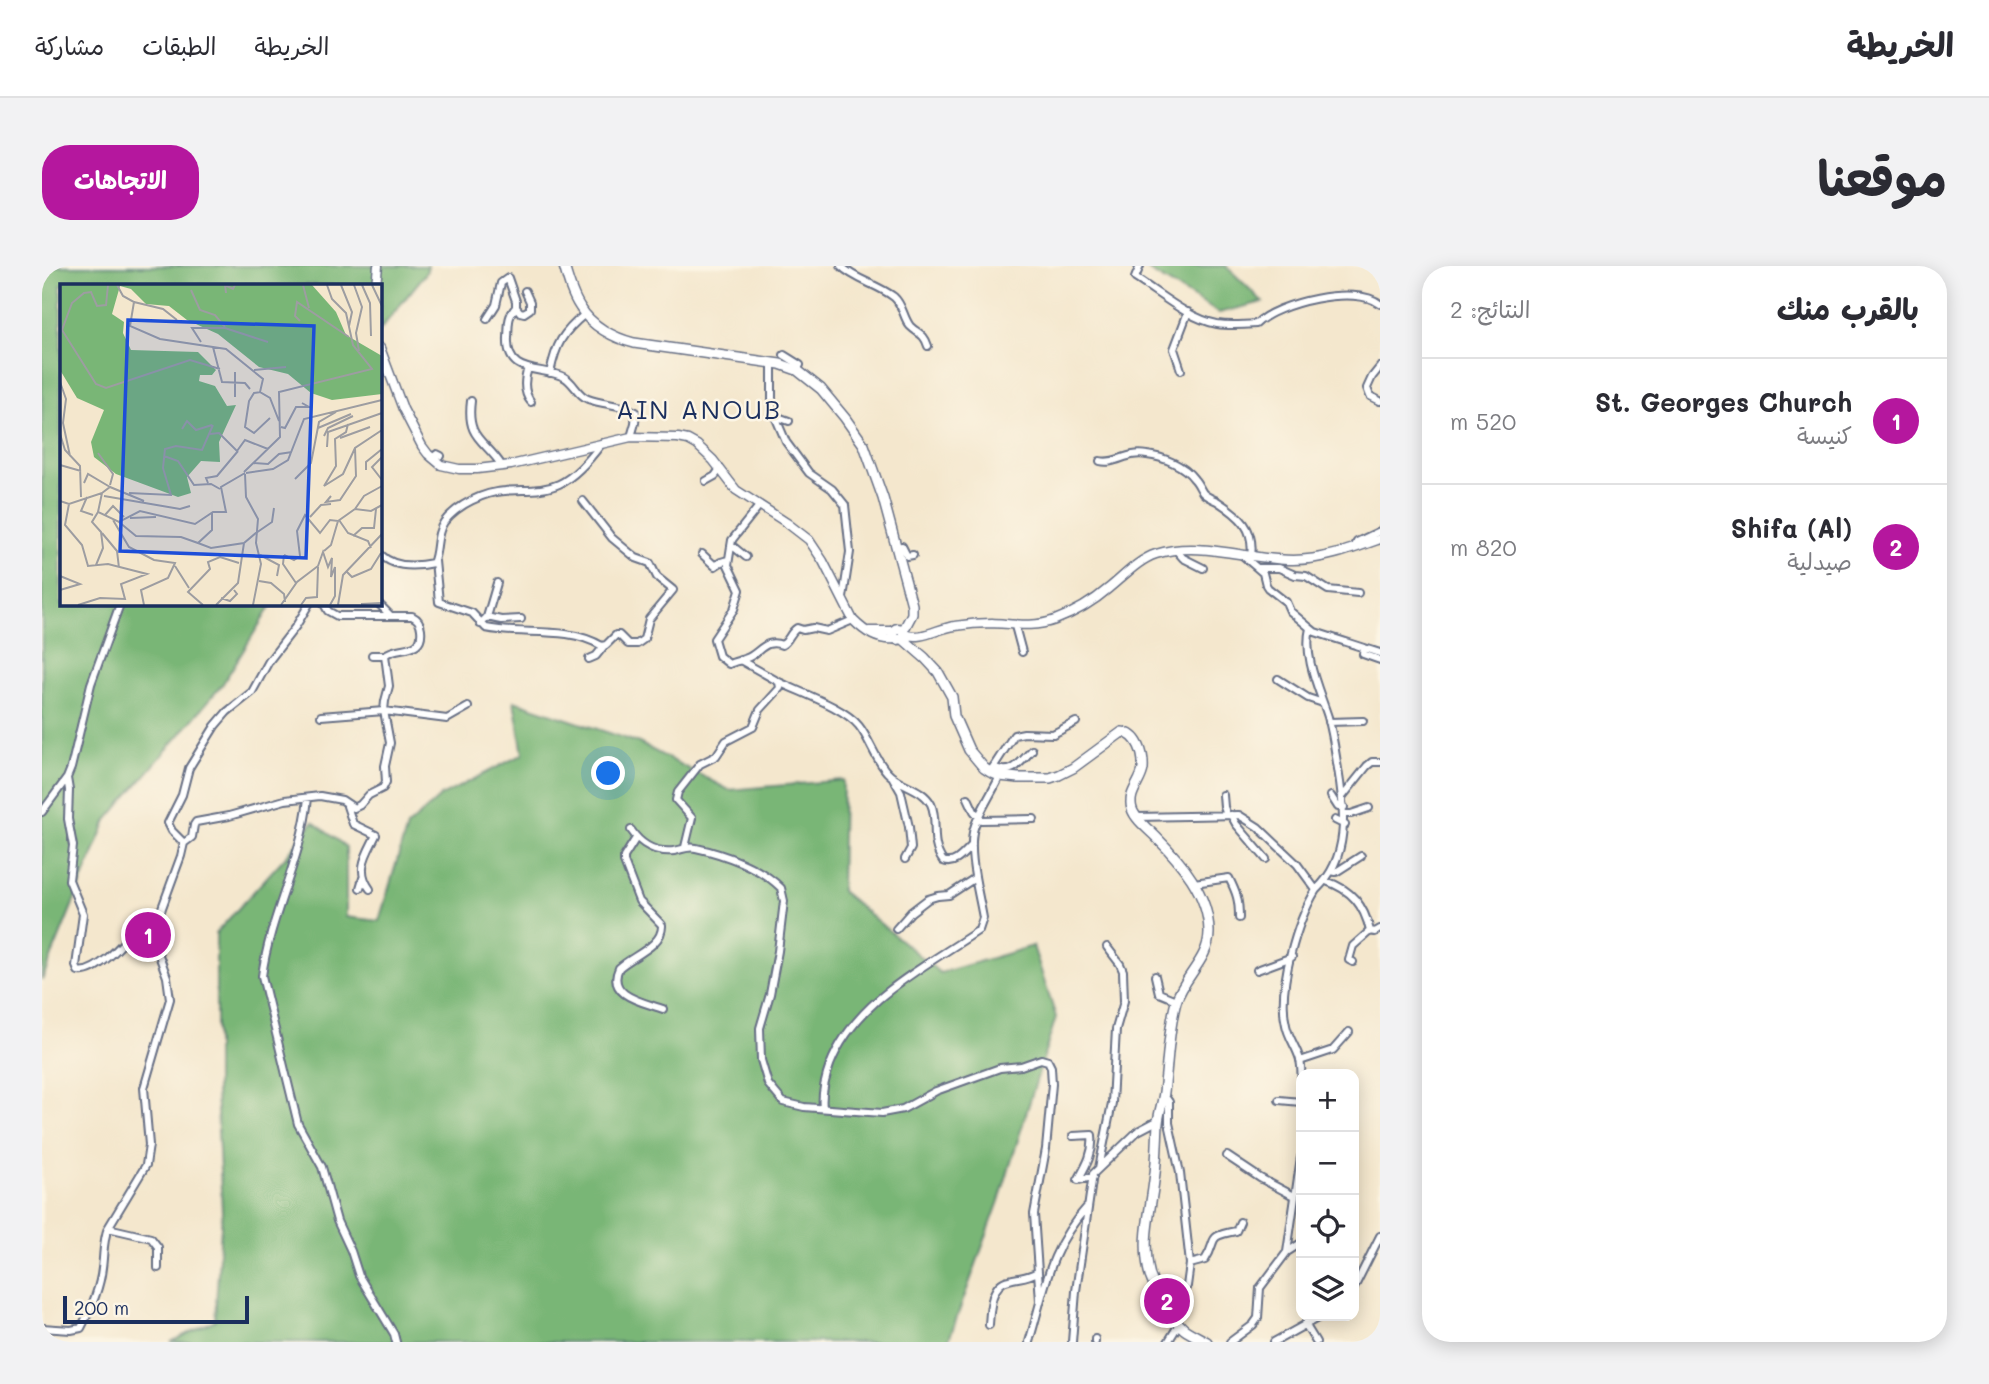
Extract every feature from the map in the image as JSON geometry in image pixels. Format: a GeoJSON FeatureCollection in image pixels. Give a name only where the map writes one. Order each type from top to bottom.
{"type":"FeatureCollection","features":[{"type":"Feature","properties":{"kind":"main road"},"geometry":{"type":"LineString","coordinates":[[564,266],[579,307],[616,338],[772,363],[797,370],[821,389],[864,445],[876,476],[912,606],[912,614],[900,633],[938,672],[952,697],[954,716],[969,750],[984,768],[1000,776],[1050,778],[1073,768],[1122,732],[1135,737],[1143,771],[1132,793],[1133,813],[1170,852],[1194,883],[1207,913],[1207,946],[1176,1000],[1171,1026],[1164,1095],[1158,1120],[1146,1248],[1150,1275],[1173,1315],[1190,1333],[1207,1342]]}},
{"type":"Feature","properties":{"kind":"street"},"geometry":{"type":"LineString","coordinates":[[376,284],[378,266]]}},
{"type":"Feature","properties":{"kind":"street"},"geometry":{"type":"LineString","coordinates":[[841,266],[848,273],[874,284],[896,299],[909,324],[926,339],[928,346]]}},
{"type":"Feature","properties":{"kind":"street"},"geometry":{"type":"LineString","coordinates":[[1140,266],[1135,278],[1204,321],[1227,326],[1256,324],[1263,317],[1326,297],[1366,296],[1380,304]]}},
{"type":"Feature","properties":{"kind":"street"},"geometry":{"type":"LineString","coordinates":[[487,319],[496,305],[501,284],[509,275],[516,301],[516,307],[510,315],[508,347],[514,360],[528,369],[566,378],[584,398],[636,412],[644,411]]}},
{"type":"Feature","properties":{"kind":"street"},"geometry":{"type":"LineString","coordinates":[[516,307],[524,313],[530,309],[525,291]]}},
{"type":"Feature","properties":{"kind":"street"},"geometry":{"type":"LineString","coordinates":[[1181,370],[1174,349],[1188,312]]}},
{"type":"Feature","properties":{"kind":"street"},"geometry":{"type":"LineString","coordinates":[[550,373],[554,352],[565,331],[585,314]]}},
{"type":"Feature","properties":{"kind":"street"},"geometry":{"type":"LineString","coordinates":[[382,353],[403,410],[422,446],[442,465],[459,468],[502,467],[631,437],[678,438],[702,444],[736,490],[808,540],[853,620],[866,631],[921,636],[951,626],[992,623],[1036,625],[1064,616],[1102,594],[1151,556],[1176,551],[1221,551],[1247,556],[1306,560],[1328,556],[1380,539]]}},
{"type":"Feature","properties":{"kind":"street"},"geometry":{"type":"LineString","coordinates":[[784,355],[800,365],[797,370]]}},
{"type":"Feature","properties":{"kind":"street"},"geometry":{"type":"LineString","coordinates":[[772,363],[772,405],[786,442],[803,467],[832,489],[845,505],[850,552],[843,598]]}},
{"type":"Feature","properties":{"kind":"street"},"geometry":{"type":"LineString","coordinates":[[1380,367],[1367,388],[1370,396],[1380,401]]}},
{"type":"Feature","properties":{"kind":"street"},"geometry":{"type":"LineString","coordinates":[[528,369],[524,382],[528,400],[531,402]]}},
{"type":"Feature","properties":{"kind":"street"},"geometry":{"type":"LineString","coordinates":[[471,401],[470,419],[473,432],[502,467]]}},
{"type":"Feature","properties":{"kind":"street"},"geometry":{"type":"LineString","coordinates":[[631,437],[636,412]]}},
{"type":"Feature","properties":{"kind":"street"},"geometry":{"type":"LineString","coordinates":[[775,416],[789,421]]}},
{"type":"Feature","properties":{"kind":"street"},"geometry":{"type":"LineString","coordinates":[[602,443],[571,476],[558,485],[525,491],[498,491],[475,499],[455,512],[445,520],[440,530],[435,561],[439,602],[472,613],[486,628],[569,635],[604,646]]}},
{"type":"Feature","properties":{"kind":"street"},"geometry":{"type":"LineString","coordinates":[[1100,461],[1107,463],[1131,454],[1142,454],[1156,456],[1181,468],[1194,478],[1204,494],[1248,527],[1252,544],[1247,556],[1251,564],[1263,573],[1268,588],[1281,598],[1290,611],[1315,632],[1380,653]]}},
{"type":"Feature","properties":{"kind":"street"},"geometry":{"type":"LineString","coordinates":[[706,481],[720,469]]}},
{"type":"Feature","properties":{"kind":"street"},"geometry":{"type":"LineString","coordinates":[[583,501],[612,538],[636,558],[650,564],[657,577],[673,590],[651,616],[646,635],[641,642],[628,644],[616,635],[596,656],[589,659]]}},
{"type":"Feature","properties":{"kind":"street"},"geometry":{"type":"LineString","coordinates":[[759,506],[732,540],[728,565],[740,590],[734,609],[714,639],[719,656],[729,664],[750,657],[769,643],[782,645],[788,642],[797,628],[827,631],[853,620]]}},
{"type":"Feature","properties":{"kind":"street"},"geometry":{"type":"LineString","coordinates":[[1354,548],[1357,542],[1380,531]]}},
{"type":"Feature","properties":{"kind":"street"},"geometry":{"type":"LineString","coordinates":[[896,547],[902,546],[907,556],[913,555]]}},
{"type":"Feature","properties":{"kind":"street"},"geometry":{"type":"LineString","coordinates":[[732,547],[746,557]]}},
{"type":"Feature","properties":{"kind":"street"},"geometry":{"type":"LineString","coordinates":[[1176,551],[1183,558],[1203,568]]}},
{"type":"Feature","properties":{"kind":"street"},"geometry":{"type":"LineString","coordinates":[[702,554],[715,566],[728,560]]}},
{"type":"Feature","properties":{"kind":"street"},"geometry":{"type":"LineString","coordinates":[[382,557],[395,564],[422,565],[435,561]]}},
{"type":"Feature","properties":{"kind":"street"},"geometry":{"type":"LineString","coordinates":[[1259,568],[1279,568],[1294,575],[1306,576],[1328,590],[1358,593]]}},
{"type":"Feature","properties":{"kind":"street"},"geometry":{"type":"LineString","coordinates":[[480,624],[487,617],[497,583]]}},
{"type":"Feature","properties":{"kind":"street"},"geometry":{"type":"LineString","coordinates":[[42,811],[67,778],[91,684],[119,606]]}},
{"type":"Feature","properties":{"kind":"street"},"geometry":{"type":"LineString","coordinates":[[296,626],[302,606]]}},
{"type":"Feature","properties":{"kind":"street"},"geometry":{"type":"LineString","coordinates":[[184,843],[170,828],[169,823],[182,795],[189,768],[220,719],[252,692],[308,606]]}},
{"type":"Feature","properties":{"kind":"street"},"geometry":{"type":"LineString","coordinates":[[325,606],[328,611],[337,615],[412,616],[417,619],[421,638],[414,646],[390,651],[385,655],[372,654]]}},
{"type":"Feature","properties":{"kind":"street"},"geometry":{"type":"LineString","coordinates":[[381,606],[390,615]]}},
{"type":"Feature","properties":{"kind":"street"},"geometry":{"type":"LineString","coordinates":[[487,617],[501,620],[521,619]]}},
{"type":"Feature","properties":{"kind":"street"},"geometry":{"type":"LineString","coordinates":[[1015,626],[1022,652]]}},
{"type":"Feature","properties":{"kind":"street"},"geometry":{"type":"LineString","coordinates":[[1300,1069],[1300,1061],[1286,1026],[1285,985],[1303,914],[1331,871],[1342,843],[1345,825],[1343,796],[1329,722],[1311,662],[1308,638],[1310,628]]}},
{"type":"Feature","properties":{"kind":"street"},"geometry":{"type":"LineString","coordinates":[[1364,648],[1363,654],[1380,660]]}},
{"type":"Feature","properties":{"kind":"street"},"geometry":{"type":"LineString","coordinates":[[42,1328],[81,1328],[97,1291],[105,1235],[146,1165],[148,1125],[144,1088],[170,999],[167,977],[156,947],[159,916],[184,843],[192,837],[196,822],[285,800],[320,796],[332,797],[354,808],[369,795],[383,788],[384,766],[390,743],[384,711],[389,686],[385,655]]}},
{"type":"Feature","properties":{"kind":"street"},"geometry":{"type":"LineString","coordinates":[[740,660],[850,717],[862,729],[886,771],[920,792],[930,803],[935,839],[943,861],[954,862],[972,845]]}},
{"type":"Feature","properties":{"kind":"street"},"geometry":{"type":"LineString","coordinates":[[1278,678],[1307,698],[1323,703]]}},
{"type":"Feature","properties":{"kind":"street"},"geometry":{"type":"LineString","coordinates":[[685,847],[692,818],[676,800],[678,792],[701,764],[716,756],[726,741],[753,727],[760,710],[780,688],[779,682]]}},
{"type":"Feature","properties":{"kind":"street"},"geometry":{"type":"LineString","coordinates":[[321,716],[384,711],[447,719],[468,707]]}},
{"type":"Feature","properties":{"kind":"street"},"geometry":{"type":"LineString","coordinates":[[1329,722],[1363,721]]}},
{"type":"Feature","properties":{"kind":"street"},"geometry":{"type":"LineString","coordinates":[[1032,750],[1026,758],[1007,771],[992,770],[1017,733],[1053,734],[1076,722]]}},
{"type":"Feature","properties":{"kind":"street"},"geometry":{"type":"LineString","coordinates":[[1343,796],[1367,765],[1380,762]]}},
{"type":"Feature","properties":{"kind":"street"},"geometry":{"type":"LineString","coordinates":[[892,776],[900,789],[908,817],[911,848],[905,859]]}},
{"type":"Feature","properties":{"kind":"street"},"geometry":{"type":"LineString","coordinates":[[823,1108],[825,1078],[834,1055],[851,1027],[896,985],[979,930],[983,918],[975,878],[973,832],[1000,776]]}},
{"type":"Feature","properties":{"kind":"street"},"geometry":{"type":"LineString","coordinates":[[67,778],[68,819],[73,846],[69,880],[83,914],[76,966],[78,971],[85,972],[104,960],[120,947],[147,917],[159,916]]}},
{"type":"Feature","properties":{"kind":"street"},"geometry":{"type":"LineString","coordinates":[[1223,795],[1224,807],[1229,815],[1266,859]]}},
{"type":"Feature","properties":{"kind":"street"},"geometry":{"type":"LineString","coordinates":[[1331,796],[1338,807],[1351,814],[1369,808]]}},
{"type":"Feature","properties":{"kind":"street"},"geometry":{"type":"LineString","coordinates":[[308,798],[307,812],[262,975],[298,1124],[323,1167],[337,1221],[359,1276],[394,1334],[396,1342]]}},
{"type":"Feature","properties":{"kind":"street"},"geometry":{"type":"LineString","coordinates":[[968,799],[981,820],[1034,819]]}},
{"type":"Feature","properties":{"kind":"street"},"geometry":{"type":"LineString","coordinates":[[346,804],[353,824],[376,835],[364,861],[360,888]]}},
{"type":"Feature","properties":{"kind":"street"},"geometry":{"type":"LineString","coordinates":[[1137,817],[1240,815],[1258,827],[1297,864],[1317,890]]}},
{"type":"Feature","properties":{"kind":"street"},"geometry":{"type":"LineString","coordinates":[[1335,820],[1345,825]]}},
{"type":"Feature","properties":{"kind":"street"},"geometry":{"type":"LineString","coordinates":[[631,831],[648,847],[660,850],[693,847],[748,866],[780,888],[784,901],[774,975],[760,1028],[761,1060],[768,1084],[783,1102],[804,1107],[893,1112],[915,1104],[936,1091],[1000,1068],[1025,1066],[1041,1059],[1048,1061],[1052,1084],[1046,1149],[1034,1214],[1040,1301]]}},
{"type":"Feature","properties":{"kind":"street"},"geometry":{"type":"LineString","coordinates":[[636,838],[624,857],[624,862],[639,901],[663,929],[657,941],[619,968],[615,982],[623,994],[663,1009]]}},
{"type":"Feature","properties":{"kind":"street"},"geometry":{"type":"LineString","coordinates":[[1331,871],[1336,872],[1362,856]]}},
{"type":"Feature","properties":{"kind":"street"},"geometry":{"type":"LineString","coordinates":[[363,878],[370,888]]}},
{"type":"Feature","properties":{"kind":"street"},"geometry":{"type":"LineString","coordinates":[[896,929],[911,912],[928,899],[950,895],[975,878]]}},
{"type":"Feature","properties":{"kind":"street"},"geometry":{"type":"LineString","coordinates":[[1194,883],[1229,878],[1237,892],[1239,918]]}},
{"type":"Feature","properties":{"kind":"street"},"geometry":{"type":"LineString","coordinates":[[1326,881],[1355,896],[1366,916],[1370,931]]}},
{"type":"Feature","properties":{"kind":"street"},"geometry":{"type":"LineString","coordinates":[[1370,931],[1376,932],[1380,929]]}},
{"type":"Feature","properties":{"kind":"street"},"geometry":{"type":"LineString","coordinates":[[1353,962],[1349,960],[1353,946],[1370,931]]}},
{"type":"Feature","properties":{"kind":"street"},"geometry":{"type":"LineString","coordinates":[[1099,1168],[1112,1104],[1116,1028],[1124,1001],[1120,964],[1107,947]]}},
{"type":"Feature","properties":{"kind":"street"},"geometry":{"type":"LineString","coordinates":[[1257,970],[1292,957]]}},
{"type":"Feature","properties":{"kind":"street"},"geometry":{"type":"LineString","coordinates":[[1155,976],[1159,993],[1176,1000]]}},
{"type":"Feature","properties":{"kind":"street"},"geometry":{"type":"LineString","coordinates":[[1300,1061],[1333,1050],[1349,1032]]}},
{"type":"Feature","properties":{"kind":"street"},"geometry":{"type":"LineString","coordinates":[[1164,1095],[1169,1102],[1169,1123],[1180,1173],[1190,1264],[1187,1286],[1173,1315]]}},
{"type":"Feature","properties":{"kind":"street"},"geometry":{"type":"LineString","coordinates":[[1279,1100],[1296,1102]]}},
{"type":"Feature","properties":{"kind":"street"},"geometry":{"type":"LineString","coordinates":[[1072,1342],[1093,1174],[1138,1131],[1158,1120]]}},
{"type":"Feature","properties":{"kind":"street"},"geometry":{"type":"LineString","coordinates":[[1073,1136],[1092,1135],[1090,1156],[1078,1180],[1093,1177]]}},
{"type":"Feature","properties":{"kind":"street"},"geometry":{"type":"LineString","coordinates":[[1227,1156],[1294,1196]]}},
{"type":"Feature","properties":{"kind":"street"},"geometry":{"type":"LineString","coordinates":[[1287,1252],[1296,1185]]}},
{"type":"Feature","properties":{"kind":"street"},"geometry":{"type":"LineString","coordinates":[[1029,1342],[1052,1261],[1087,1206]]}},
{"type":"Feature","properties":{"kind":"street"},"geometry":{"type":"LineString","coordinates":[[1190,1264],[1205,1260],[1216,1236],[1236,1231],[1240,1222]]}},
{"type":"Feature","properties":{"kind":"street"},"geometry":{"type":"LineString","coordinates":[[108,1228],[151,1238],[158,1247],[158,1269]]}},
{"type":"Feature","properties":{"kind":"street"},"geometry":{"type":"LineString","coordinates":[[1359,1278],[1380,1236]]}},
{"type":"Feature","properties":{"kind":"street"},"geometry":{"type":"LineString","coordinates":[[1230,1342],[1258,1318],[1259,1288],[1287,1252],[1296,1246]]}},
{"type":"Feature","properties":{"kind":"street"},"geometry":{"type":"LineString","coordinates":[[989,1325],[990,1308],[998,1284],[1004,1280],[1028,1278],[1037,1272]]}},
{"type":"Feature","properties":{"kind":"street"},"geometry":{"type":"LineString","coordinates":[[1274,1342],[1311,1321]]}},
{"type":"Feature","properties":{"kind":"street"},"geometry":{"type":"LineString","coordinates":[[1168,1342],[1180,1324]]}},
{"type":"Feature","properties":{"kind":"street"},"geometry":{"type":"LineString","coordinates":[[1305,1324],[1316,1342]]}},
{"type":"Feature","properties":{"kind":"green space"},"geometry":{"type":"Polygon","coordinates":[[[42,266],[428,266],[426,273],[382,328],[382,284],[60,284],[60,606],[271,606],[222,685],[107,820],[42,980],[42,266]]]}},
{"type":"Feature","properties":{"kind":"green space"},"geometry":{"type":"Polygon","coordinates":[[[1155,266],[1226,266],[1263,302],[1219,313],[1149,271],[1155,266]]]}},
{"type":"Feature","properties":{"kind":"green space"},"geometry":{"type":"Polygon","coordinates":[[[514,701],[639,743],[729,790],[843,780],[841,891],[940,973],[1033,946],[1056,1017],[999,1201],[948,1342],[171,1342],[215,1320],[222,1211],[216,1091],[216,933],[287,855],[313,822],[346,847],[346,917],[379,921],[407,827],[441,796],[523,754],[514,701]]]}},
{"type":"Feature","properties":{"kind":"place","name":"St. Georges Church"},"geometry":{"type":"Point","coordinates":[148,935]}},
{"type":"Feature","properties":{"kind":"place","name":"Shifa (Al)"},"geometry":{"type":"Point","coordinates":[1167,1301]}},
{"type":"Feature","properties":{"kind":"district","name":"AIN ANOUB"},"geometry":{"type":"Point","coordinates":[699,410]}}]}
